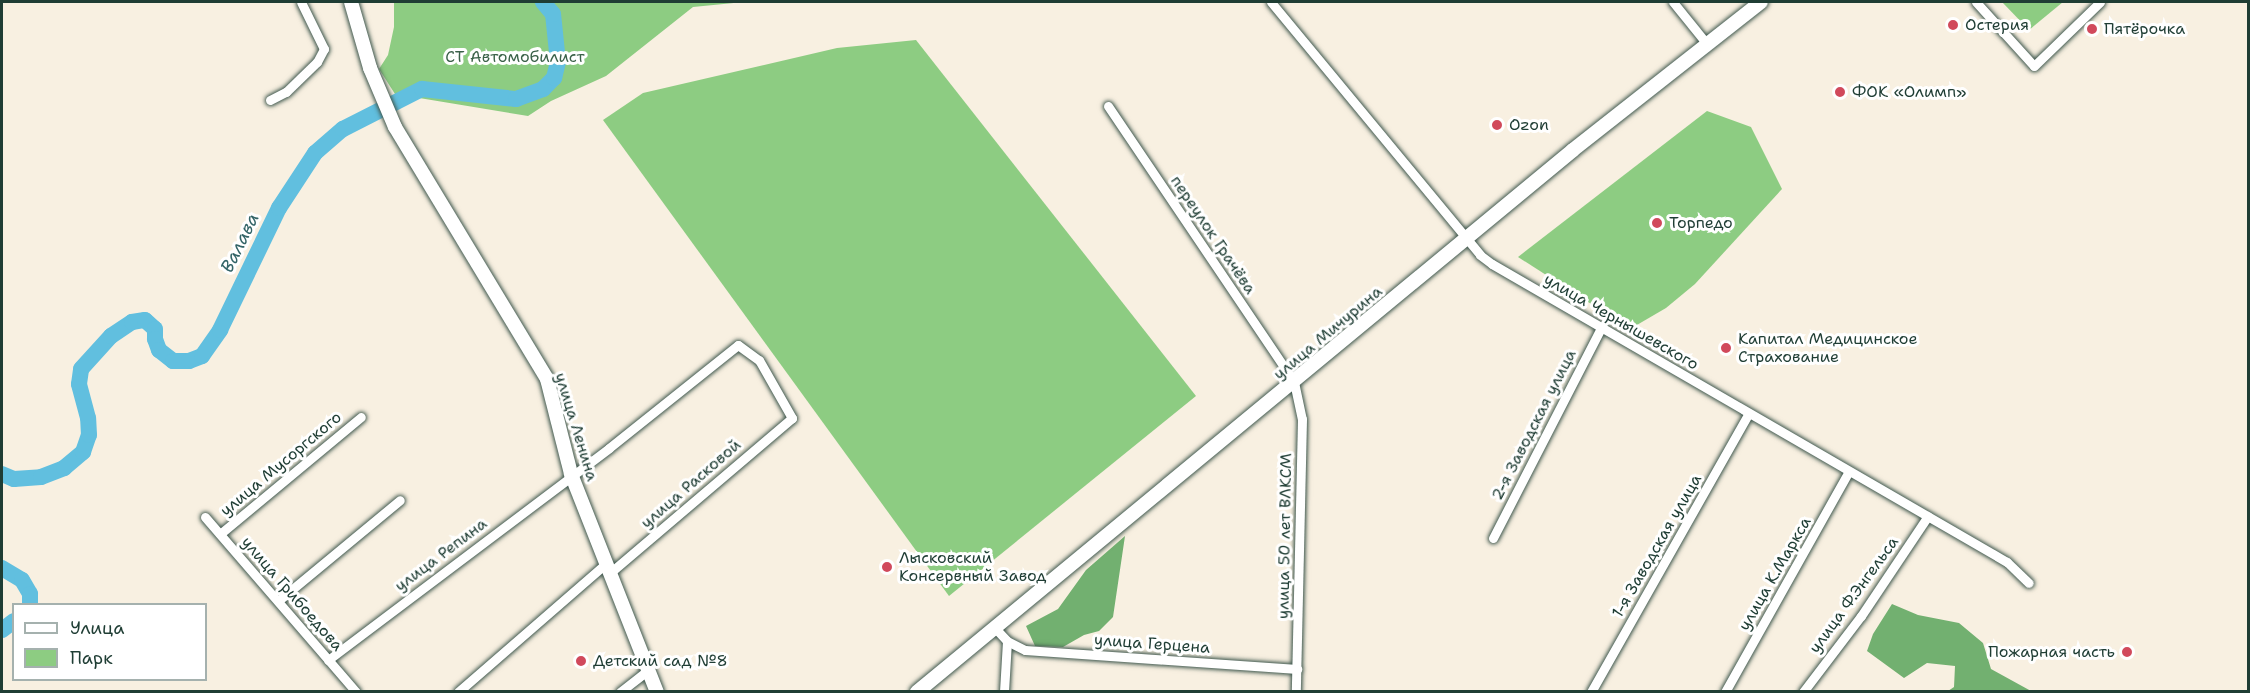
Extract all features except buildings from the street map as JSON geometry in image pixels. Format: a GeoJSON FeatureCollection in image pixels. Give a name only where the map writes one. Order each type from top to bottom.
{"type":"FeatureCollection","features":[{"type":"Feature","properties":{"kind":"main road","name":"улица Ленина"},"geometry":{"type":"LineString","coordinates":[[351,2],[370,68],[394,127],[547,380],[571,474],[657,692]]}},
{"type":"Feature","properties":{"kind":"main road","name":"улица Мичурина"},"geometry":{"type":"LineString","coordinates":[[917,692],[1467,238],[1761,2]]}},
{"type":"Feature","properties":{"kind":"street"},"geometry":{"type":"LineString","coordinates":[[270,100],[286,92],[317,62],[324,49],[301,2]]}},
{"type":"Feature","properties":{"kind":"street","name":"улица Чернышевского"},"geometry":{"type":"LineString","coordinates":[[1271,2],[1480,255],[1748,414],[2007,562],[2029,583]]}},
{"type":"Feature","properties":{"kind":"street"},"geometry":{"type":"LineString","coordinates":[[1673,2],[1707,44]]}},
{"type":"Feature","properties":{"kind":"street"},"geometry":{"type":"LineString","coordinates":[[1976,2],[2034,66],[2100,2]]}},
{"type":"Feature","properties":{"kind":"street","name":"переулок Грачёва"},"geometry":{"type":"LineString","coordinates":[[1108,106],[1294,382]]}},
{"type":"Feature","properties":{"kind":"street","name":"2-я Заводская улица"},"geometry":{"type":"LineString","coordinates":[[1493,538],[1602,326]]}},
{"type":"Feature","properties":{"kind":"street","name":"улица Репина"},"geometry":{"type":"LineString","coordinates":[[328,660],[738,345],[759,360],[792,418]]}},
{"type":"Feature","properties":{"kind":"street","name":"улица 50 лет ВЛКСМ"},"geometry":{"type":"LineString","coordinates":[[1294,382],[1302,419],[1296,692]]}},
{"type":"Feature","properties":{"kind":"street","name":"1-я Заводская улица"},"geometry":{"type":"LineString","coordinates":[[1591,692],[1748,414]]}},
{"type":"Feature","properties":{"kind":"street","name":"улица Мусоргского"},"geometry":{"type":"LineString","coordinates":[[220,534],[361,417]]}},
{"type":"Feature","properties":{"kind":"street","name":"улица Расковой"},"geometry":{"type":"LineString","coordinates":[[458,692],[792,418]]}},
{"type":"Feature","properties":{"kind":"street","name":"улица К.Маркса"},"geometry":{"type":"LineString","coordinates":[[1725,692],[1849,471]]}},
{"type":"Feature","properties":{"kind":"street"},"geometry":{"type":"LineString","coordinates":[[278,601],[400,500]]}},
{"type":"Feature","properties":{"kind":"street","name":"улица Ф.Энгельса"},"geometry":{"type":"LineString","coordinates":[[1803,692],[1861,616],[1928,516]]}},
{"type":"Feature","properties":{"kind":"street","name":"улица Грибоедова"},"geometry":{"type":"LineString","coordinates":[[205,517],[356,692]]}},
{"type":"Feature","properties":{"kind":"street"},"geometry":{"type":"LineString","coordinates":[[995,628],[1007,641],[1004,692]]}},
{"type":"Feature","properties":{"kind":"street","name":"улица Герцена"},"geometry":{"type":"LineString","coordinates":[[1007,641],[1025,650],[1297,669]]}},
{"type":"Feature","properties":{"kind":"street"},"geometry":{"type":"LineString","coordinates":[[621,692],[648,670]]}},
{"type":"Feature","properties":{"kind":"green space","name":"СТ Автомобилист"},"geometry":{"type":"Polygon","coordinates":[[[394,2],[744,2],[693,7],[606,76],[551,101],[528,116],[395,94],[379,69],[388,55],[394,27],[394,2]]]}},
{"type":"Feature","properties":{"kind":"green space"},"geometry":{"type":"Polygon","coordinates":[[[2002,2],[2063,2],[2029,30],[2002,2]]]}},
{"type":"Feature","properties":{"kind":"green space"},"geometry":{"type":"Polygon","coordinates":[[[916,40],[1196,396],[949,596],[603,120],[643,93],[837,48],[916,40]]]}},
{"type":"Feature","properties":{"kind":"green space","name":"Торпедо"},"geometry":{"type":"Polygon","coordinates":[[[1707,111],[1751,127],[1782,189],[1695,284],[1666,308],[1630,329],[1518,257],[1707,111]]]}},
{"type":"Feature","properties":{"kind":"green space"},"geometry":{"type":"Polygon","coordinates":[[[1125,536],[1113,617],[1099,631],[1084,635],[1063,647],[1035,646],[1026,626],[1058,609],[1086,570],[1125,536]]]}},
{"type":"Feature","properties":{"kind":"green space"},"geometry":{"type":"Polygon","coordinates":[[[1892,604],[1918,615],[1959,623],[1983,643],[1991,669],[2031,691],[1948,691],[1954,687],[1955,666],[1927,663],[1904,678],[1867,651],[1873,634],[1892,604]]]}},
{"type":"Feature","properties":{"kind":"waterway","name":"Валава"},"geometry":{"type":"LineString","coordinates":[[2,474],[14,479],[41,477],[64,468],[83,452],[89,435],[88,418],[79,384],[81,369],[111,336],[132,322],[145,320],[155,329],[155,339],[159,350],[173,361],[189,361],[202,356],[220,330],[279,208],[315,153],[343,129],[422,89],[516,99],[543,89],[554,78],[558,62],[553,14],[543,2]]}},
{"type":"Feature","properties":{"kind":"waterway","name":"Валава"},"geometry":{"type":"LineString","coordinates":[[2,568],[22,580],[30,594],[30,603]]}},
{"type":"Feature","properties":{"kind":"waterway","name":"Валава"},"geometry":{"type":"LineString","coordinates":[[2,630],[12,622]]}},
{"type":"Feature","properties":{"kind":"place","name":"Остерия"},"geometry":{"type":"Point","coordinates":[1953,25]}},
{"type":"Feature","properties":{"kind":"place","name":"Пятёрочка"},"geometry":{"type":"Point","coordinates":[2092,29]}},
{"type":"Feature","properties":{"kind":"place","name":"ФОК «Олимп»"},"geometry":{"type":"Point","coordinates":[1840,92]}},
{"type":"Feature","properties":{"kind":"place","name":"Ozon"},"geometry":{"type":"Point","coordinates":[1497,125]}},
{"type":"Feature","properties":{"kind":"place","name":"Торпедо"},"geometry":{"type":"Point","coordinates":[1657,223]}},
{"type":"Feature","properties":{"kind":"place","name":"Капитал Медицинское Страхование"},"geometry":{"type":"Point","coordinates":[1726,348]}},
{"type":"Feature","properties":{"kind":"place","name":"Лысковский Консервный Завод"},"geometry":{"type":"Point","coordinates":[887,567]}},
{"type":"Feature","properties":{"kind":"place","name":"Пожарная часть"},"geometry":{"type":"Point","coordinates":[2127,652]}},
{"type":"Feature","properties":{"kind":"place","name":"Детский сад №8"},"geometry":{"type":"Point","coordinates":[581,661]}}]}
